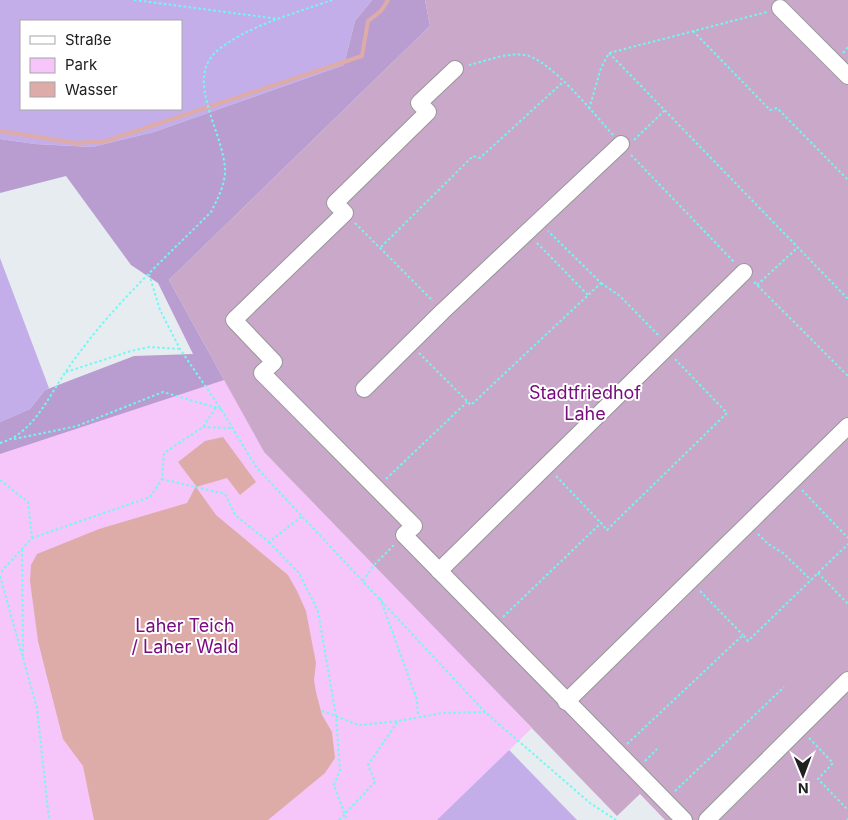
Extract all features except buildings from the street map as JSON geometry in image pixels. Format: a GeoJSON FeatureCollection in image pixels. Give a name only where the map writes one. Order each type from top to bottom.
{"type":"FeatureCollection","features":[{"type":"Feature","properties":{"kind":"lane"},"geometry":{"type":"LineString","coordinates":[[780,8],[848,76]]}},
{"type":"Feature","properties":{"kind":"lane"},"geometry":{"type":"LineString","coordinates":[[455,69],[419,103],[428,112],[335,203],[345,213],[234,320],[274,362],[262,373],[414,526],[404,535],[492,627],[684,820]]}},
{"type":"Feature","properties":{"kind":"lane"},"geometry":{"type":"LineString","coordinates":[[364,389],[532,226],[623,146]]}},
{"type":"Feature","properties":{"kind":"lane"},"geometry":{"type":"LineString","coordinates":[[439,571],[744,272]]}},
{"type":"Feature","properties":{"kind":"lane"},"geometry":{"type":"LineString","coordinates":[[566,702],[848,426]]}},
{"type":"Feature","properties":{"kind":"lane"},"geometry":{"type":"LineString","coordinates":[[707,820],[848,680]]}},
{"type":"Feature","properties":{"kind":"path"},"geometry":{"type":"LineString","coordinates":[[134,0],[279,19]]}},
{"type":"Feature","properties":{"kind":"path"},"geometry":{"type":"LineString","coordinates":[[14,439],[38,415],[65,372],[101,323],[211,212],[222,190],[225,173],[222,152],[202,81],[205,65],[216,51],[235,38],[279,19],[332,0]]}},
{"type":"Feature","properties":{"kind":"path"},"geometry":{"type":"LineString","coordinates":[[589,109],[601,68],[609,53],[780,8]]}},
{"type":"Feature","properties":{"kind":"path"},"geometry":{"type":"LineString","coordinates":[[693,31],[770,110],[778,108],[848,180]]}},
{"type":"Feature","properties":{"kind":"path"},"geometry":{"type":"LineString","coordinates":[[609,53],[848,299]]}},
{"type":"Feature","properties":{"kind":"path"},"geometry":{"type":"LineString","coordinates":[[455,69],[515,54],[527,55],[539,60],[563,82],[744,272],[848,376]]}},
{"type":"Feature","properties":{"kind":"path"},"geometry":{"type":"LineString","coordinates":[[381,247],[473,156],[480,158],[563,82]]}},
{"type":"Feature","properties":{"kind":"path"},"geometry":{"type":"LineString","coordinates":[[623,146],[665,109]]}},
{"type":"Feature","properties":{"kind":"path"},"geometry":{"type":"LineString","coordinates":[[345,213],[443,311]]}},
{"type":"Feature","properties":{"kind":"path"},"geometry":{"type":"LineString","coordinates":[[532,226],[601,283],[620,296],[727,413],[607,530],[546,466]]}},
{"type":"Feature","properties":{"kind":"path"},"geometry":{"type":"LineString","coordinates":[[532,226],[588,294]]}},
{"type":"Feature","properties":{"kind":"path"},"geometry":{"type":"LineString","coordinates":[[757,285],[798,247]]}},
{"type":"Feature","properties":{"kind":"path"},"geometry":{"type":"LineString","coordinates":[[149,274],[160,310],[180,348],[222,409],[256,467],[301,517],[363,582],[380,597],[485,712],[590,804],[616,820]]}},
{"type":"Feature","properties":{"kind":"path"},"geometry":{"type":"LineString","coordinates":[[410,344],[471,405],[601,283]]}},
{"type":"Feature","properties":{"kind":"path"},"geometry":{"type":"LineString","coordinates":[[65,372],[131,350],[180,348]]}},
{"type":"Feature","properties":{"kind":"path"},"geometry":{"type":"LineString","coordinates":[[0,443],[77,426],[163,392],[222,409]]}},
{"type":"Feature","properties":{"kind":"path"},"geometry":{"type":"LineString","coordinates":[[376,488],[467,402]]}},
{"type":"Feature","properties":{"kind":"path"},"geometry":{"type":"LineString","coordinates":[[49,820],[37,708],[0,574],[32,538],[150,497],[162,478],[164,453],[203,427],[216,407]]}},
{"type":"Feature","properties":{"kind":"path"},"geometry":{"type":"LineString","coordinates":[[203,427],[233,428]]}},
{"type":"Feature","properties":{"kind":"path"},"geometry":{"type":"LineString","coordinates":[[162,478],[225,494],[235,515],[269,542],[299,573],[318,611],[336,716],[340,770],[334,785],[347,820]]}},
{"type":"Feature","properties":{"kind":"path"},"geometry":{"type":"LineString","coordinates":[[0,480],[28,502],[32,538]]}},
{"type":"Feature","properties":{"kind":"path"},"geometry":{"type":"LineString","coordinates":[[791,480],[848,538]]}},
{"type":"Feature","properties":{"kind":"path"},"geometry":{"type":"LineString","coordinates":[[269,542],[301,517]]}},
{"type":"Feature","properties":{"kind":"path"},"geometry":{"type":"LineString","coordinates":[[492,627],[601,523]]}},
{"type":"Feature","properties":{"kind":"path"},"geometry":{"type":"LineString","coordinates":[[747,523],[768,544],[783,553],[811,580]]}},
{"type":"Feature","properties":{"kind":"path"},"geometry":{"type":"LineString","coordinates":[[363,582],[374,565],[404,535]]}},
{"type":"Feature","properties":{"kind":"path"},"geometry":{"type":"LineString","coordinates":[[690,580],[748,641],[848,544]]}},
{"type":"Feature","properties":{"kind":"path"},"geometry":{"type":"LineString","coordinates":[[22,549],[23,660]]}},
{"type":"Feature","properties":{"kind":"path"},"geometry":{"type":"LineString","coordinates":[[818,573],[848,604]]}},
{"type":"Feature","properties":{"kind":"path"},"geometry":{"type":"LineString","coordinates":[[380,597],[417,700],[418,716]]}},
{"type":"Feature","properties":{"kind":"path"},"geometry":{"type":"LineString","coordinates":[[618,754],[743,636]]}},
{"type":"Feature","properties":{"kind":"path"},"geometry":{"type":"LineString","coordinates":[[664,801],[784,687]]}},
{"type":"Feature","properties":{"kind":"path"},"geometry":{"type":"LineString","coordinates":[[322,711],[359,725],[398,721],[443,713],[485,712]]}},
{"type":"Feature","properties":{"kind":"path"},"geometry":{"type":"LineString","coordinates":[[339,820],[375,782],[368,765],[398,721]]}},
{"type":"Feature","properties":{"kind":"path"},"geometry":{"type":"LineString","coordinates":[[800,728],[833,763],[818,779],[848,810]]}},
{"type":"Feature","properties":{"kind":"shaded area"},"geometry":{"type":"Polygon","coordinates":[[[0,0],[372,0],[355,21],[344,65],[154,132],[92,147],[35,144],[0,139],[0,0]]]}},
{"type":"Feature","properties":{"kind":"shaded area"},"geometry":{"type":"Polygon","coordinates":[[[0,258],[49,388],[45,390],[30,409],[0,422],[0,258]]]}},
{"type":"Feature","properties":{"kind":"shaded area"},"geometry":{"type":"Polygon","coordinates":[[[482,722],[577,820],[381,820],[482,722]]]}},
{"type":"Feature","properties":{"kind":"green space","name":"Laher Teich / Laher Wald"},"geometry":{"type":"Polygon","coordinates":[[[372,0],[425,0],[430,26],[169,280],[264,452],[508,702],[0,820],[0,422],[30,409],[45,390],[134,356],[193,354],[158,283],[131,265],[66,176],[0,193],[0,139],[35,144],[92,147],[154,132],[344,65],[355,21],[372,0]]]}},
{"type":"Feature","properties":{"kind":"green space","name":"Stadtfriedhof Lahe"},"geometry":{"type":"Polygon","coordinates":[[[425,0],[848,0],[848,820],[665,820],[640,794],[617,816],[264,452],[169,280],[430,26],[425,0]]]}},
{"type":"Feature","properties":{"kind":"green space","name":"Laher Teich / Laher Wald"},"geometry":{"type":"Polygon","coordinates":[[[224,380],[264,452],[532,728],[437,820],[0,820],[0,454],[224,380]]]}},
{"type":"Feature","properties":{"kind":"water"},"geometry":{"type":"Polygon","coordinates":[[[223,437],[256,482],[240,495],[227,478],[196,487],[216,515],[288,575],[297,591],[306,611],[316,663],[314,680],[316,692],[322,715],[332,732],[335,758],[325,773],[268,820],[94,820],[83,766],[63,739],[38,641],[30,581],[31,565],[37,554],[99,529],[187,503],[196,486],[178,462],[205,441],[223,437]]]}},
{"type":"Feature","properties":{"kind":"waterway"},"geometry":{"type":"LineString","coordinates":[[0,131],[76,143],[106,141],[362,56],[368,21],[381,11],[388,0]]}}]}
